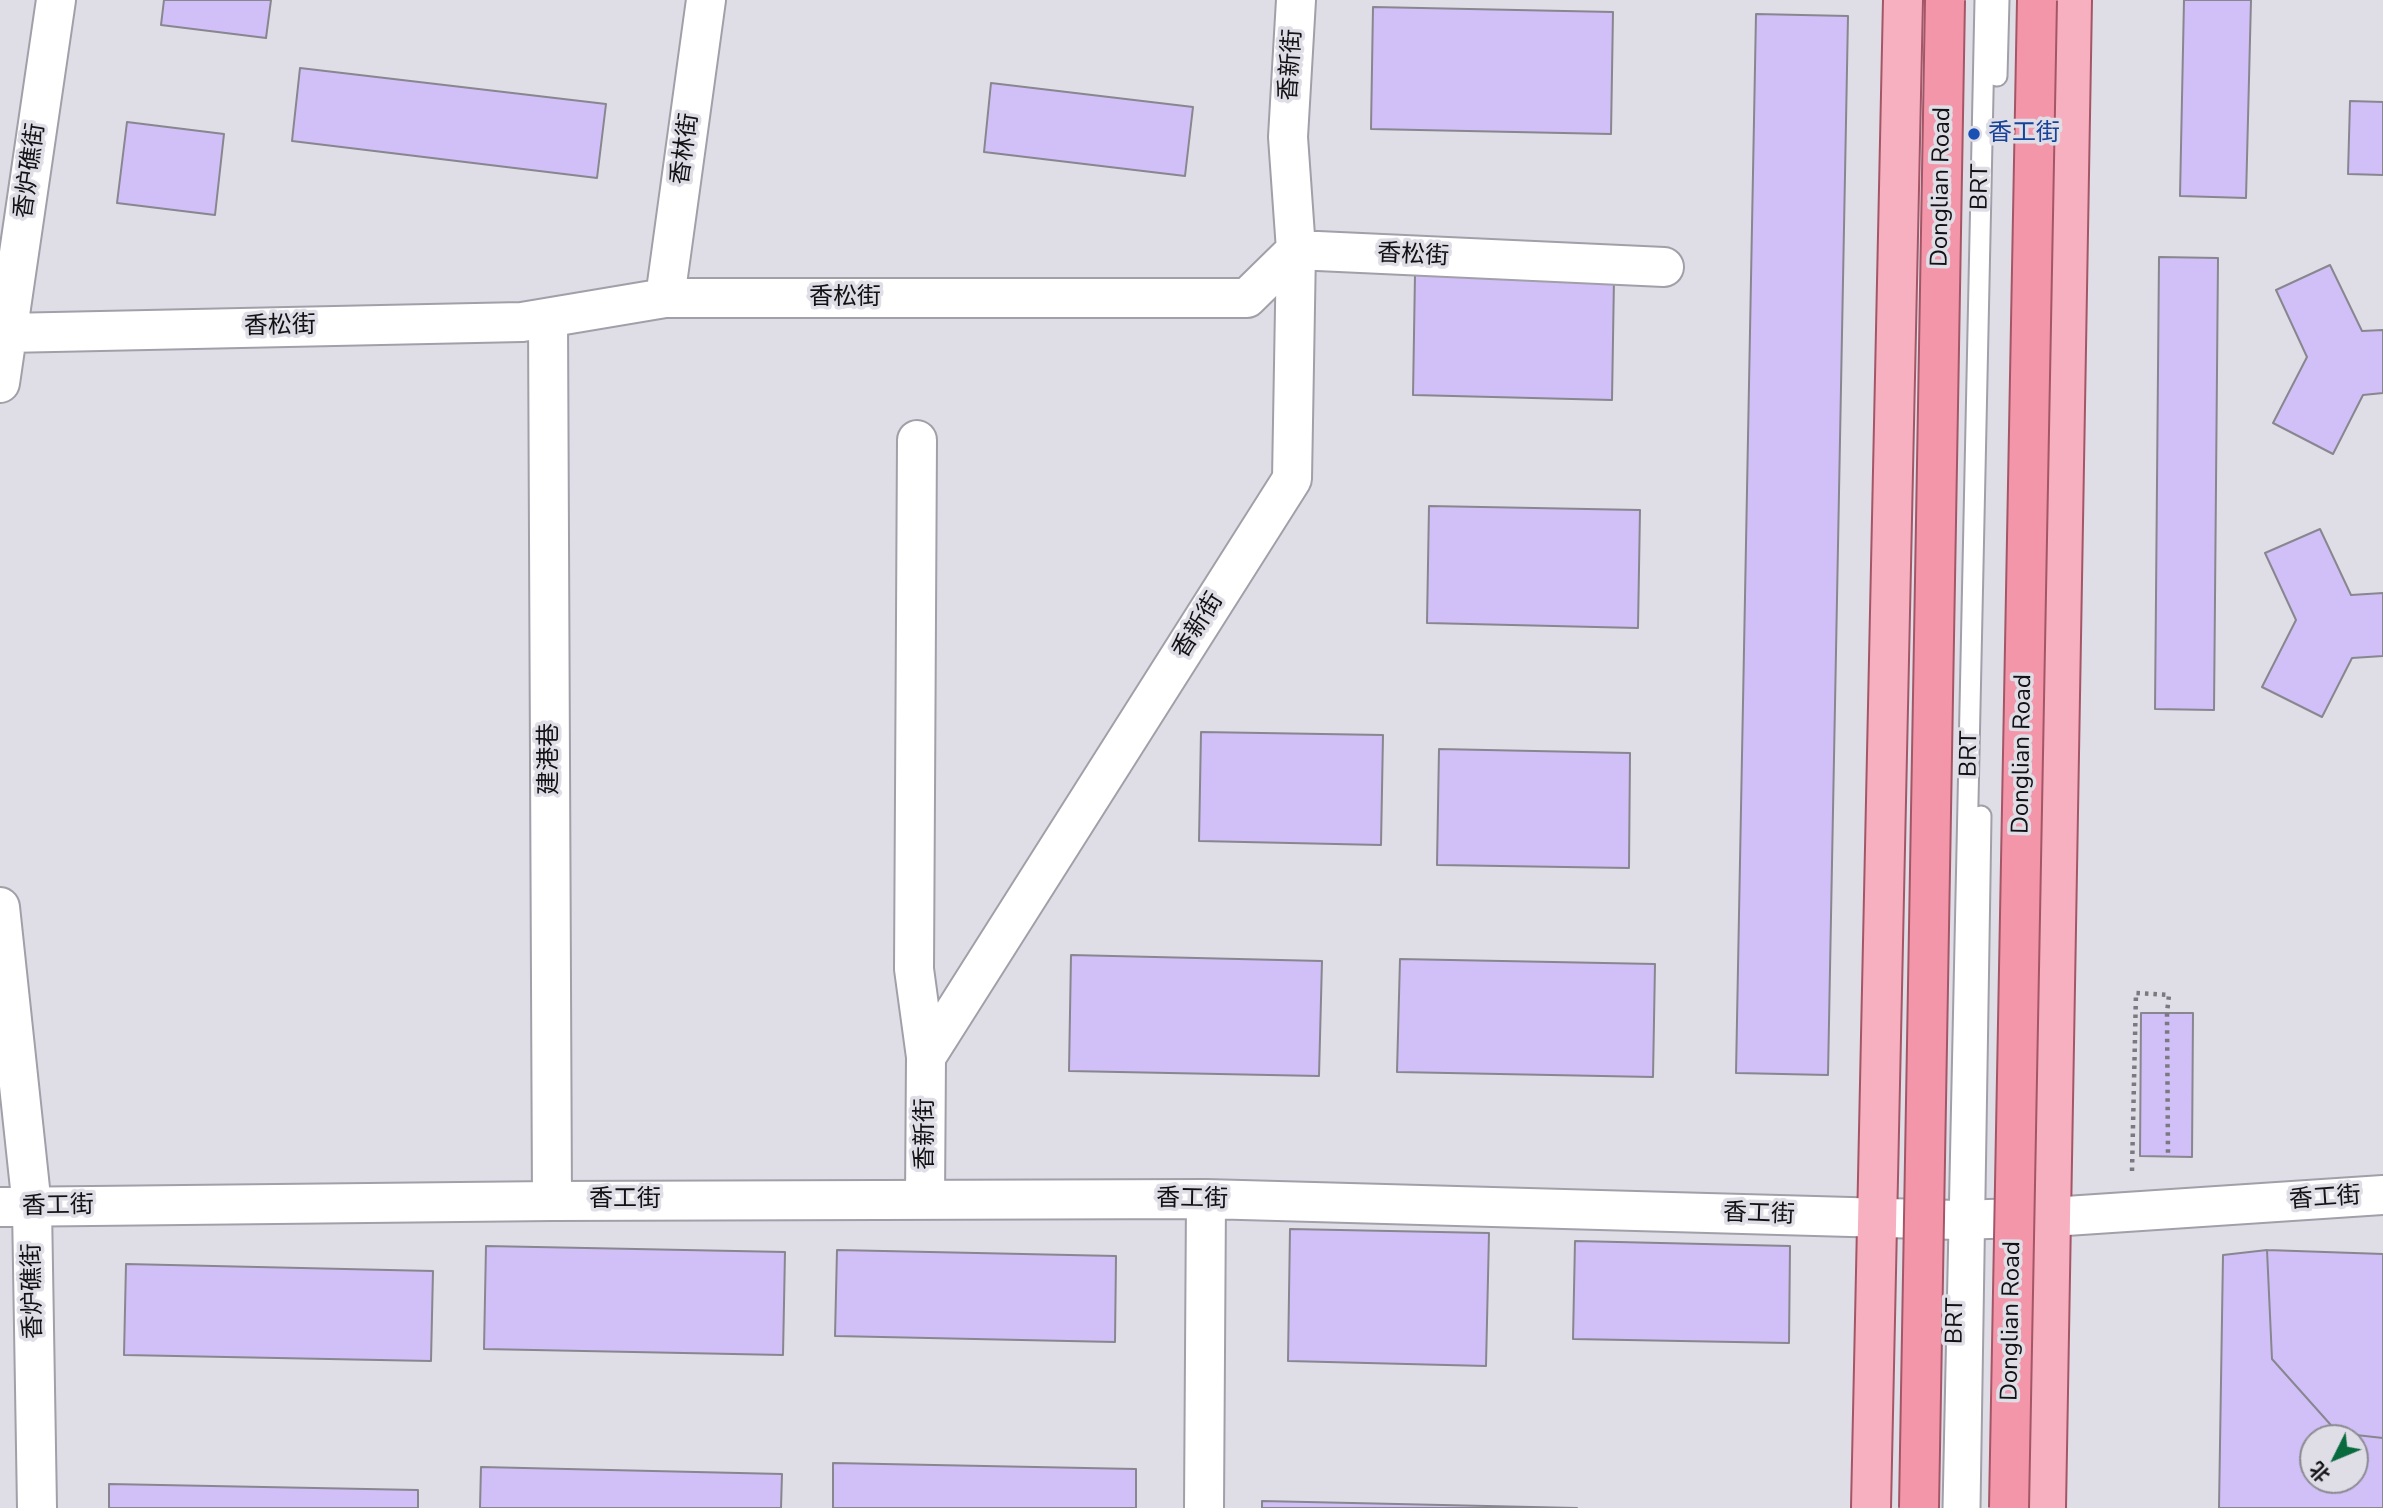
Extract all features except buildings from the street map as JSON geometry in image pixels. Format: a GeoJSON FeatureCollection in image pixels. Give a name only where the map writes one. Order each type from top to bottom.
{"type":"FeatureCollection","features":[{"type":"Feature","properties":{"kind":"highway","name":"Donglian Road"},"geometry":{"type":"LineString","coordinates":[[1919,1508],[1945,0]]}},
{"type":"Feature","properties":{"kind":"highway","name":"Donglian Road"},"geometry":{"type":"LineString","coordinates":[[2009,1508],[2037,0]]}},
{"type":"Feature","properties":{"kind":"main road"},"geometry":{"type":"LineString","coordinates":[[1871,1508],[1903,0]]}},
{"type":"Feature","properties":{"kind":"main road"},"geometry":{"type":"LineString","coordinates":[[2046,1508],[2072,0]]}},
{"type":"Feature","properties":{"kind":"street","name":"香炉礁街"},"geometry":{"type":"LineString","coordinates":[[0,383],[56,0]]}},
{"type":"Feature","properties":{"kind":"street","name":"香林街"},"geometry":{"type":"LineString","coordinates":[[665,298],[706,0]]}},
{"type":"Feature","properties":{"kind":"street","name":"香新街"},"geometry":{"type":"LineString","coordinates":[[925,1200],[926,1057],[1292,479],[1296,250],[1288,137],[1296,0]]}},
{"type":"Feature","properties":{"kind":"street","name":"香松街"},"geometry":{"type":"LineString","coordinates":[[8,332],[522,322],[665,298],[1247,298],[1296,250],[1664,267]]}},
{"type":"Feature","properties":{"kind":"street","name":"建港巷"},"geometry":{"type":"LineString","coordinates":[[548,318],[552,1201]]}},
{"type":"Feature","properties":{"kind":"street"},"geometry":{"type":"LineString","coordinates":[[917,440],[915,969],[926,1057]]}},
{"type":"Feature","properties":{"kind":"street","name":"香炉礁街"},"geometry":{"type":"LineString","coordinates":[[0,907],[16,1207],[37,1508]]}},
{"type":"Feature","properties":{"kind":"street","name":"香工街"},"geometry":{"type":"LineString","coordinates":[[16,1207],[552,1201],[1206,1199],[1967,1220],[2383,1195]]}},
{"type":"Feature","properties":{"kind":"street"},"geometry":{"type":"LineString","coordinates":[[1204,1508],[1206,1199]]}},
{"type":"Feature","properties":{"kind":"lane","name":"BRT"},"geometry":{"type":"LineString","coordinates":[[1970,1508],[1967,1220],[1985,0]]}},
{"type":"Feature","properties":{"kind":"lane","name":"BRT"},"geometry":{"type":"LineString","coordinates":[[1953,1508],[1967,1220],[1998,0]]}},
{"type":"Feature","properties":{"kind":"path"},"geometry":{"type":"LineString","coordinates":[[2132,1172],[2136,993],[2169,995],[2168,1156]]}},
{"type":"Feature","properties":{"kind":"place","name":"香工街"},"geometry":{"type":"Point","coordinates":[1974,134]}}]}
